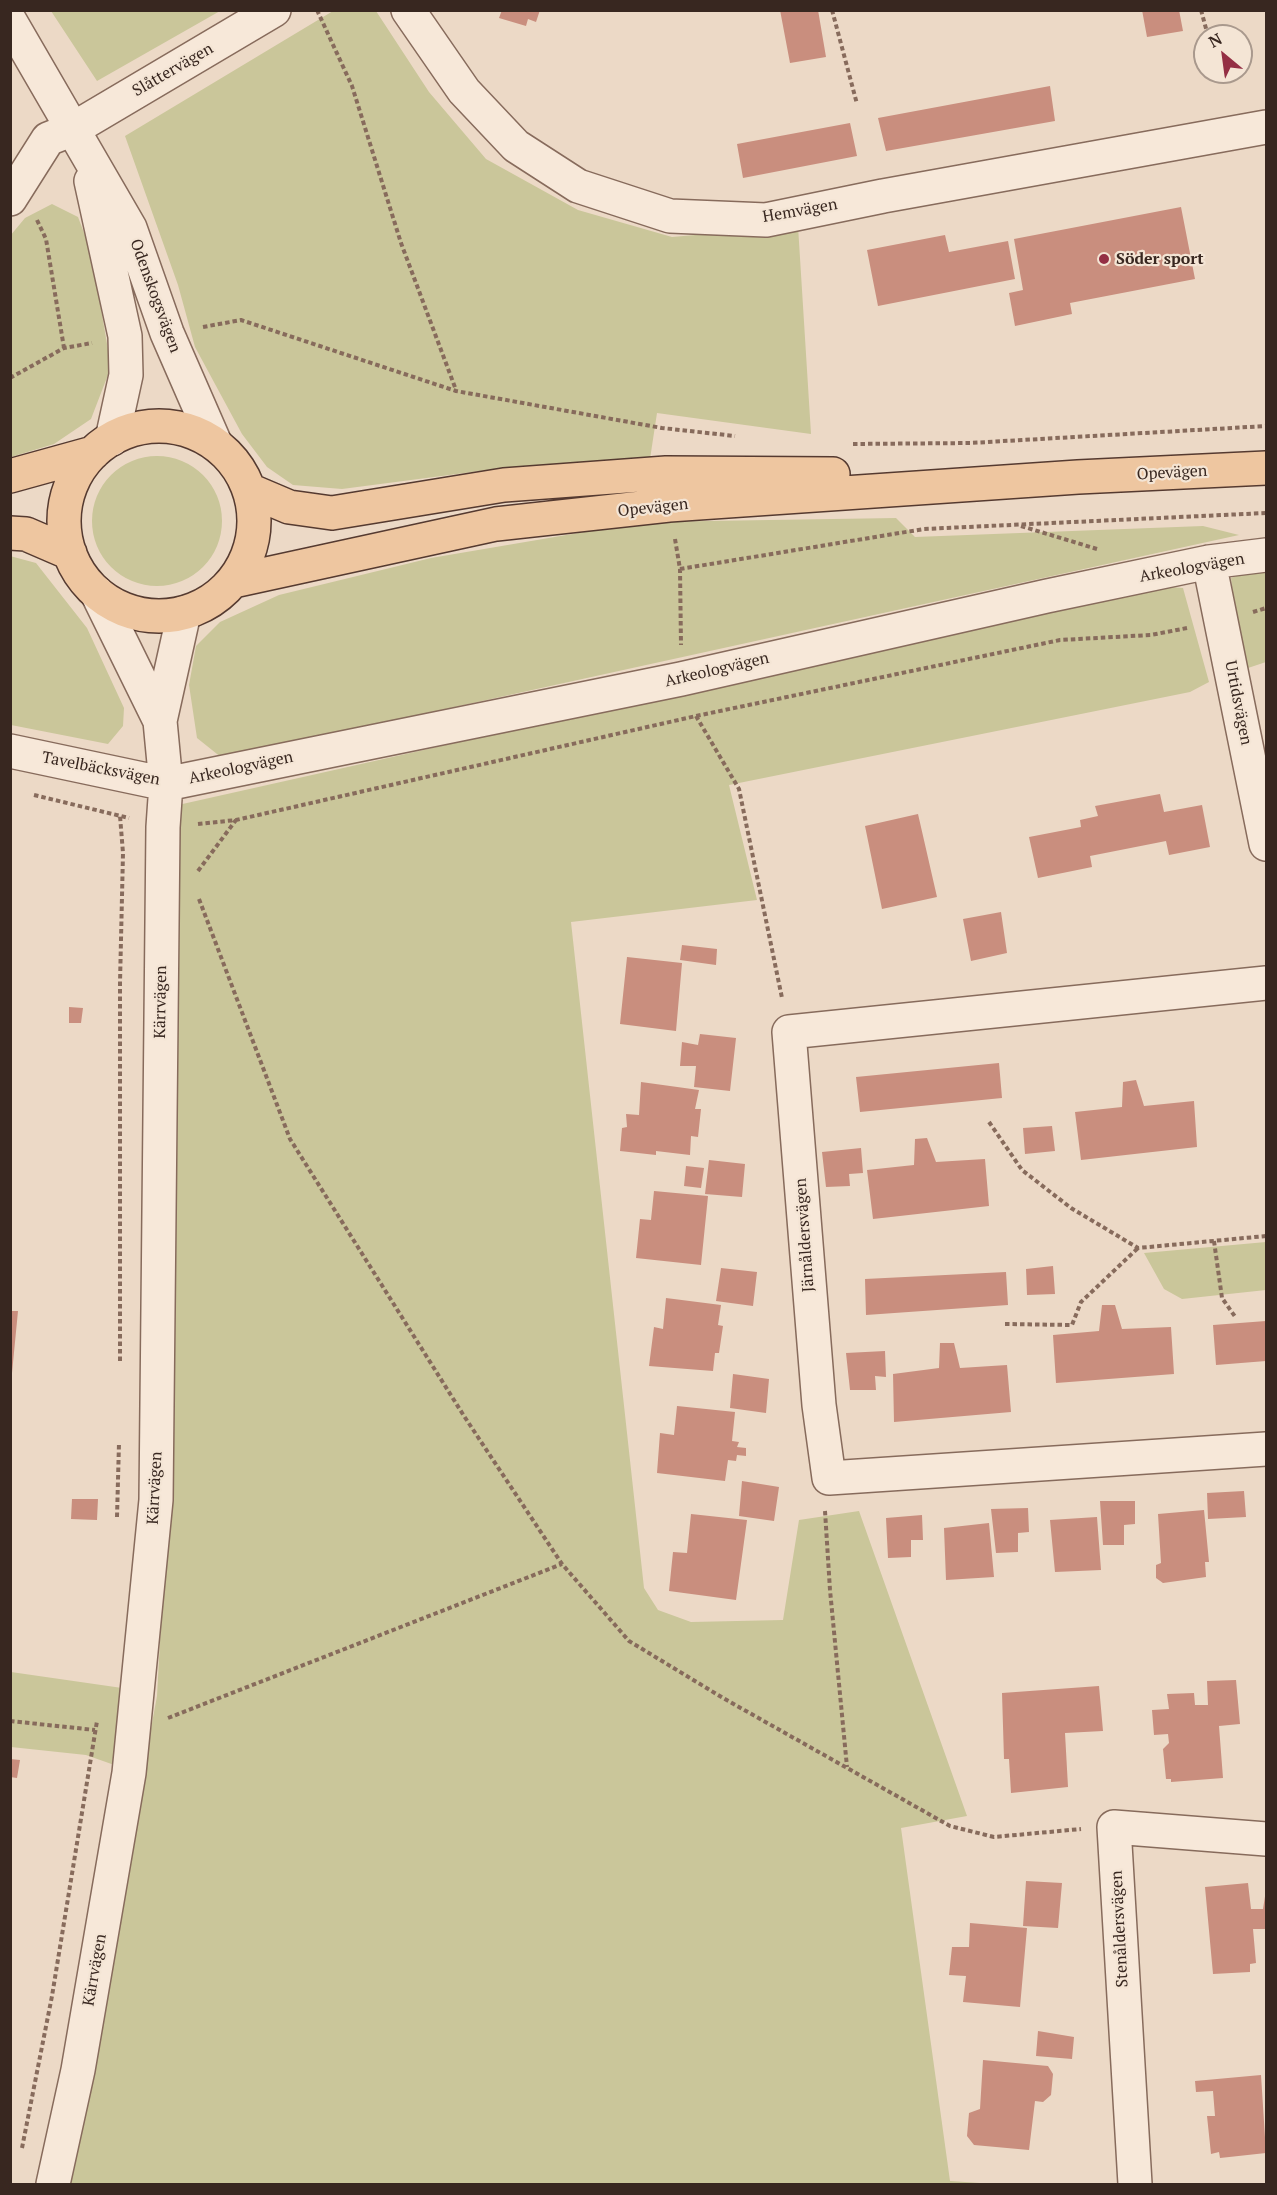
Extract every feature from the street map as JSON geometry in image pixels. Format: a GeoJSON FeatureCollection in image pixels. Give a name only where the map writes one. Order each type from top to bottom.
{"type":"FeatureCollection","features":[{"type":"Feature","properties":{"kind":"main road"},"geometry":{"type":"LineString","coordinates":[[10,476],[103,446],[134,429],[162,425],[190,430],[215,443],[232,459],[244,477],[253,503],[254,531],[248,557],[234,581],[211,601],[184,613],[154,616],[124,609],[97,593],[80,574],[70,554],[64,523],[67,496],[78,471],[103,446]]}},
{"type":"Feature","properties":{"kind":"main road","name":"Opevägen"},"geometry":{"type":"LineString","coordinates":[[234,581],[496,524],[669,505],[1078,477],[1266,468]]}},
{"type":"Feature","properties":{"kind":"main road","name":"Opevägen"},"geometry":{"type":"LineString","coordinates":[[249,490],[289,507],[332,513],[504,485],[666,472],[1078,477]]}},
{"type":"Feature","properties":{"kind":"main road"},"geometry":{"type":"LineString","coordinates":[[10,533],[26,534],[47,541],[70,554]]}},
{"type":"Feature","properties":{"kind":"street","name":"Slåttervägen"},"geometry":{"type":"LineString","coordinates":[[15,191],[48,139],[79,141],[274,10]]}},
{"type":"Feature","properties":{"kind":"street","name":"Hemvägen"},"geometry":{"type":"LineString","coordinates":[[408,10],[465,92],[516,146],[578,186],[670,216],[766,220],[883,196],[1266,127]]}},
{"type":"Feature","properties":{"kind":"street","name":"Odenskogsvägen"},"geometry":{"type":"LineString","coordinates":[[10,21],[130,228],[167,333],[215,443]]}},
{"type":"Feature","properties":{"kind":"street","name":"Odenskogsvägen"},"geometry":{"type":"LineString","coordinates":[[79,141],[125,336],[126,375],[103,446]]}},
{"type":"Feature","properties":{"kind":"street","name":"Arkeologvägen"},"geometry":{"type":"LineString","coordinates":[[166,783],[681,679],[1047,596],[1209,562],[1266,555]]}},
{"type":"Feature","properties":{"kind":"street","name":"Urtidsvägen"},"geometry":{"type":"LineString","coordinates":[[1209,562],[1266,844]]}},
{"type":"Feature","properties":{"kind":"street","name":"Tavelbäcksvägen"},"geometry":{"type":"LineString","coordinates":[[97,593],[160,721]]}},
{"type":"Feature","properties":{"kind":"street","name":"Tavelbäcksvägen"},"geometry":{"type":"LineString","coordinates":[[10,751],[166,783],[160,721],[184,613]]}},
{"type":"Feature","properties":{"kind":"street","name":"Kärrvägen"},"geometry":{"type":"LineString","coordinates":[[53,2184],[78,2070],[134,1731],[156,1500],[163,827],[166,783]]}},
{"type":"Feature","properties":{"kind":"street"},"geometry":{"type":"LineString","coordinates":[[789,1032],[1266,983]]}},
{"type":"Feature","properties":{"kind":"street","name":"Järnåldersvägen"},"geometry":{"type":"LineString","coordinates":[[789,1032],[819,1405],[829,1478]]}},
{"type":"Feature","properties":{"kind":"street"},"geometry":{"type":"LineString","coordinates":[[829,1478],[1266,1449]]}},
{"type":"Feature","properties":{"kind":"street"},"geometry":{"type":"LineString","coordinates":[[1114,1827],[1266,1839]]}},
{"type":"Feature","properties":{"kind":"street","name":"Stenåldersvägen"},"geometry":{"type":"LineString","coordinates":[[1114,1827],[1135,2184]]}},
{"type":"Feature","properties":{"kind":"path"},"geometry":{"type":"LineString","coordinates":[[317,10],[352,86],[401,243],[456,391]]}},
{"type":"Feature","properties":{"kind":"path"},"geometry":{"type":"LineString","coordinates":[[832,10],[857,104]]}},
{"type":"Feature","properties":{"kind":"path"},"geometry":{"type":"LineString","coordinates":[[15,191],[46,239],[64,348]]}},
{"type":"Feature","properties":{"kind":"path"},"geometry":{"type":"LineString","coordinates":[[167,333],[241,320],[456,391],[662,428],[742,437]]}},
{"type":"Feature","properties":{"kind":"path"},"geometry":{"type":"LineString","coordinates":[[10,378],[64,348],[125,336]]}},
{"type":"Feature","properties":{"kind":"path"},"geometry":{"type":"LineString","coordinates":[[845,444],[970,443],[1266,426]]}},
{"type":"Feature","properties":{"kind":"path"},"geometry":{"type":"LineString","coordinates":[[662,428],[666,472]]}},
{"type":"Feature","properties":{"kind":"path"},"geometry":{"type":"LineString","coordinates":[[669,505],[680,569],[681,679],[696,716],[739,789],[789,1032]]}},
{"type":"Feature","properties":{"kind":"path"},"geometry":{"type":"LineString","coordinates":[[680,569],[924,529],[1266,513]]}},
{"type":"Feature","properties":{"kind":"path"},"geometry":{"type":"LineString","coordinates":[[1017,525],[1109,553]]}},
{"type":"Feature","properties":{"kind":"path"},"geometry":{"type":"LineString","coordinates":[[32,794],[163,827],[236,820],[696,716],[1060,640],[1151,635],[1266,609]]}},
{"type":"Feature","properties":{"kind":"path"},"geometry":{"type":"LineString","coordinates":[[120,816],[123,853],[120,983],[120,1371]]}},
{"type":"Feature","properties":{"kind":"path"},"geometry":{"type":"LineString","coordinates":[[192,879],[236,820]]}},
{"type":"Feature","properties":{"kind":"path"},"geometry":{"type":"LineString","coordinates":[[196,890],[290,1139],[464,1416],[562,1564],[629,1641],[723,1698],[950,1826],[994,1837],[1114,1827]]}},
{"type":"Feature","properties":{"kind":"path"},"geometry":{"type":"LineString","coordinates":[[989,1122],[1022,1170],[1071,1208],[1138,1248],[1266,1236]]}},
{"type":"Feature","properties":{"kind":"path"},"geometry":{"type":"LineString","coordinates":[[1214,1241],[1222,1299],[1236,1318]]}},
{"type":"Feature","properties":{"kind":"path"},"geometry":{"type":"LineString","coordinates":[[1005,1324],[1072,1325],[1081,1302],[1138,1248]]}},
{"type":"Feature","properties":{"kind":"path"},"geometry":{"type":"LineString","coordinates":[[117,1522],[119,1442]]}},
{"type":"Feature","properties":{"kind":"path"},"geometry":{"type":"LineString","coordinates":[[829,1478],[824,1516],[848,1768]]}},
{"type":"Feature","properties":{"kind":"path"},"geometry":{"type":"LineString","coordinates":[[10,1721],[95,1730],[134,1731],[562,1564]]}},
{"type":"Feature","properties":{"kind":"path"},"geometry":{"type":"LineString","coordinates":[[22,2151],[52,1996],[99,1710]]}},
{"type":"Feature","properties":{"kind":"shaded area"},"geometry":{"type":"Polygon","coordinates":[[[51,11],[220,11],[97,81],[51,11]]]}},
{"type":"Feature","properties":{"kind":"shaded area"},"geometry":{"type":"Polygon","coordinates":[[[333,11],[376,11],[429,92],[486,159],[578,210],[672,237],[798,226],[811,434],[657,413],[650,459],[503,468],[342,489],[293,485],[267,467],[242,434],[195,347],[178,285],[125,136],[333,11]]]}},
{"type":"Feature","properties":{"kind":"shaded area"},"geometry":{"type":"Polygon","coordinates":[[[52,204],[78,217],[91,251],[111,367],[91,419],[54,444],[11,457],[10,236],[25,218],[52,204]]]}},
{"type":"Feature","properties":{"kind":"shaded area"},"geometry":{"type":"Polygon","coordinates":[[[157,456],[182,461],[203,475],[217,496],[222,521],[217,546],[203,567],[182,581],[157,586],[132,581],[111,567],[97,546],[92,521],[97,496],[111,475],[132,461],[157,456]]]}},
{"type":"Feature","properties":{"kind":"shaded area"},"geometry":{"type":"Polygon","coordinates":[[[896,518],[915,537],[1203,526],[1239,535],[222,758],[197,738],[189,685],[196,646],[220,622],[279,595],[431,558],[643,522],[896,518]]]}},
{"type":"Feature","properties":{"kind":"shaded area"},"geometry":{"type":"Polygon","coordinates":[[[10,556],[36,563],[87,628],[124,708],[123,726],[108,744],[11,725],[10,556]]]}},
{"type":"Feature","properties":{"kind":"shaded area"},"geometry":{"type":"Polygon","coordinates":[[[1266,565],[1266,662],[1242,670],[1231,578],[1266,565]]]}},
{"type":"Feature","properties":{"kind":"shaded area"},"geometry":{"type":"Polygon","coordinates":[[[1156,586],[1183,588],[1209,682],[1190,692],[729,785],[757,900],[571,922],[644,1588],[658,1610],[691,1622],[783,1620],[799,1520],[859,1511],[967,1816],[901,1828],[950,2181],[995,2184],[64,2184],[146,1776],[148,1745],[157,1696],[168,1493],[178,805],[1156,586]]]}},
{"type":"Feature","properties":{"kind":"shaded area"},"geometry":{"type":"Polygon","coordinates":[[[1266,1242],[1266,1290],[1182,1299],[1164,1289],[1144,1253],[1266,1242]]]}},
{"type":"Feature","properties":{"kind":"shaded area"},"geometry":{"type":"Polygon","coordinates":[[[11,1672],[129,1689],[120,1767],[86,1755],[11,1747],[11,1672]]]}},
{"type":"Feature","properties":{"kind":"building"},"geometry":{"type":"Polygon","coordinates":[[[502,10],[540,10],[536,22],[528,19],[526,26],[499,18],[502,10]]]}},
{"type":"Feature","properties":{"kind":"building"},"geometry":{"type":"Polygon","coordinates":[[[780,10],[818,10],[826,57],[790,63],[780,10]]]}},
{"type":"Feature","properties":{"kind":"building"},"geometry":{"type":"Polygon","coordinates":[[[1142,10],[1179,10],[1183,31],[1147,37],[1142,10]]]}},
{"type":"Feature","properties":{"kind":"building"},"geometry":{"type":"Polygon","coordinates":[[[1050,86],[1055,121],[886,151],[878,118],[1050,86]]]}},
{"type":"Feature","properties":{"kind":"building"},"geometry":{"type":"Polygon","coordinates":[[[850,123],[857,156],[743,178],[737,144],[850,123]]]}},
{"type":"Feature","properties":{"kind":"building","name":"Söder sport"},"geometry":{"type":"Polygon","coordinates":[[[1181,207],[1195,279],[1070,303],[1072,314],[1015,326],[1009,293],[1023,290],[1014,239],[1181,207]]]}},
{"type":"Feature","properties":{"kind":"building"},"geometry":{"type":"Polygon","coordinates":[[[945,235],[949,252],[1008,241],[1015,279],[878,306],[867,250],[945,235]]]}},
{"type":"Feature","properties":{"kind":"building"},"geometry":{"type":"Polygon","coordinates":[[[1160,794],[1164,812],[1202,805],[1210,847],[1169,855],[1166,841],[1090,856],[1092,867],[1038,878],[1029,837],[1081,827],[1080,820],[1098,816],[1095,806],[1160,794]]]}},
{"type":"Feature","properties":{"kind":"building"},"geometry":{"type":"Polygon","coordinates":[[[918,814],[937,897],[882,909],[865,826],[918,814]]]}},
{"type":"Feature","properties":{"kind":"building"},"geometry":{"type":"Polygon","coordinates":[[[1001,912],[1007,953],[971,961],[963,919],[1001,912]]]}},
{"type":"Feature","properties":{"kind":"building"},"geometry":{"type":"Polygon","coordinates":[[[682,945],[717,949],[716,965],[680,960],[682,945]]]}},
{"type":"Feature","properties":{"kind":"building"},"geometry":{"type":"Polygon","coordinates":[[[627,957],[682,963],[676,1031],[620,1024],[627,957]]]}},
{"type":"Feature","properties":{"kind":"building"},"geometry":{"type":"Polygon","coordinates":[[[69,1007],[83,1008],[81,1023],[69,1023],[69,1007]]]}},
{"type":"Feature","properties":{"kind":"building"},"geometry":{"type":"Polygon","coordinates":[[[700,1034],[736,1038],[730,1091],[694,1087],[696,1066],[680,1066],[682,1042],[698,1045],[700,1034]]]}},
{"type":"Feature","properties":{"kind":"building"},"geometry":{"type":"Polygon","coordinates":[[[999,1063],[1002,1098],[860,1112],[856,1077],[999,1063]]]}},
{"type":"Feature","properties":{"kind":"building"},"geometry":{"type":"Polygon","coordinates":[[[1136,1080],[1144,1106],[1194,1101],[1197,1147],[1081,1160],[1075,1112],[1122,1107],[1123,1082],[1136,1080]]]}},
{"type":"Feature","properties":{"kind":"building"},"geometry":{"type":"Polygon","coordinates":[[[641,1082],[699,1090],[695,1109],[701,1109],[698,1137],[691,1136],[690,1155],[656,1151],[656,1155],[620,1151],[622,1128],[627,1127],[626,1114],[639,1115],[641,1082]]]}},
{"type":"Feature","properties":{"kind":"building"},"geometry":{"type":"Polygon","coordinates":[[[1052,1126],[1055,1151],[1025,1154],[1023,1128],[1052,1126]]]}},
{"type":"Feature","properties":{"kind":"building"},"geometry":{"type":"Polygon","coordinates":[[[927,1138],[936,1162],[985,1159],[989,1206],[873,1219],[867,1170],[914,1165],[915,1139],[927,1138]]]}},
{"type":"Feature","properties":{"kind":"building"},"geometry":{"type":"Polygon","coordinates":[[[861,1148],[863,1173],[849,1174],[850,1186],[826,1187],[822,1152],[861,1148]]]}},
{"type":"Feature","properties":{"kind":"building"},"geometry":{"type":"Polygon","coordinates":[[[709,1160],[745,1164],[742,1197],[705,1194],[709,1160]]]}},
{"type":"Feature","properties":{"kind":"building"},"geometry":{"type":"Polygon","coordinates":[[[686,1166],[704,1168],[701,1188],[684,1186],[686,1166]]]}},
{"type":"Feature","properties":{"kind":"building"},"geometry":{"type":"Polygon","coordinates":[[[654,1191],[708,1196],[701,1265],[636,1258],[640,1219],[651,1220],[654,1191]]]}},
{"type":"Feature","properties":{"kind":"building"},"geometry":{"type":"Polygon","coordinates":[[[1053,1266],[1055,1294],[1027,1295],[1026,1269],[1053,1266]]]}},
{"type":"Feature","properties":{"kind":"building"},"geometry":{"type":"Polygon","coordinates":[[[721,1268],[757,1272],[753,1306],[716,1301],[721,1268]]]}},
{"type":"Feature","properties":{"kind":"building"},"geometry":{"type":"Polygon","coordinates":[[[1006,1272],[1008,1305],[866,1315],[865,1279],[1006,1272]]]}},
{"type":"Feature","properties":{"kind":"building"},"geometry":{"type":"Polygon","coordinates":[[[666,1298],[721,1305],[718,1325],[723,1326],[719,1353],[715,1353],[713,1371],[649,1366],[654,1327],[663,1329],[666,1298]]]}},
{"type":"Feature","properties":{"kind":"building"},"geometry":{"type":"Polygon","coordinates":[[[1102,1305],[1115,1305],[1122,1329],[1171,1327],[1174,1374],[1056,1383],[1053,1335],[1099,1331],[1102,1305]]]}},
{"type":"Feature","properties":{"kind":"building"},"geometry":{"type":"Polygon","coordinates":[[[10,1311],[18,1311],[12,1373],[10,1373],[10,1311]]]}},
{"type":"Feature","properties":{"kind":"building"},"geometry":{"type":"Polygon","coordinates":[[[1266,1321],[1266,1361],[1216,1365],[1213,1325],[1266,1321]]]}},
{"type":"Feature","properties":{"kind":"building"},"geometry":{"type":"Polygon","coordinates":[[[940,1343],[954,1343],[960,1368],[1007,1365],[1011,1412],[894,1422],[893,1374],[939,1368],[940,1343]]]}},
{"type":"Feature","properties":{"kind":"building"},"geometry":{"type":"Polygon","coordinates":[[[885,1351],[886,1377],[875,1376],[876,1390],[850,1390],[846,1353],[885,1351]]]}},
{"type":"Feature","properties":{"kind":"building"},"geometry":{"type":"Polygon","coordinates":[[[733,1374],[769,1379],[766,1413],[730,1408],[733,1374]]]}},
{"type":"Feature","properties":{"kind":"building"},"geometry":{"type":"Polygon","coordinates":[[[677,1406],[735,1412],[732,1441],[739,1442],[737,1447],[746,1448],[746,1456],[737,1455],[736,1461],[728,1460],[725,1481],[657,1473],[660,1433],[674,1435],[677,1406]]]}},
{"type":"Feature","properties":{"kind":"building"},"geometry":{"type":"Polygon","coordinates":[[[742,1481],[779,1487],[774,1521],[739,1516],[742,1481]]]}},
{"type":"Feature","properties":{"kind":"building"},"geometry":{"type":"Polygon","coordinates":[[[1244,1491],[1246,1517],[1208,1519],[1207,1493],[1244,1491]]]}},
{"type":"Feature","properties":{"kind":"building"},"geometry":{"type":"Polygon","coordinates":[[[72,1499],[98,1499],[97,1520],[71,1519],[72,1499]]]}},
{"type":"Feature","properties":{"kind":"building"},"geometry":{"type":"Polygon","coordinates":[[[1100,1501],[1135,1501],[1135,1524],[1124,1525],[1124,1545],[1103,1545],[1100,1501]]]}},
{"type":"Feature","properties":{"kind":"building"},"geometry":{"type":"Polygon","coordinates":[[[1028,1508],[1029,1532],[1018,1533],[1018,1552],[996,1553],[991,1509],[1028,1508]]]}},
{"type":"Feature","properties":{"kind":"building"},"geometry":{"type":"Polygon","coordinates":[[[1204,1510],[1209,1562],[1205,1562],[1206,1577],[1163,1583],[1156,1578],[1156,1565],[1161,1563],[1158,1514],[1204,1510]]]}},
{"type":"Feature","properties":{"kind":"building"},"geometry":{"type":"Polygon","coordinates":[[[691,1514],[747,1520],[736,1600],[669,1591],[673,1552],[687,1553],[691,1514]]]}},
{"type":"Feature","properties":{"kind":"building"},"geometry":{"type":"Polygon","coordinates":[[[922,1515],[923,1540],[911,1540],[911,1557],[888,1558],[886,1518],[922,1515]]]}},
{"type":"Feature","properties":{"kind":"building"},"geometry":{"type":"Polygon","coordinates":[[[1097,1517],[1101,1570],[1055,1572],[1050,1520],[1097,1517]]]}},
{"type":"Feature","properties":{"kind":"building"},"geometry":{"type":"Polygon","coordinates":[[[989,1523],[994,1577],[946,1580],[944,1528],[989,1523]]]}},
{"type":"Feature","properties":{"kind":"building"},"geometry":{"type":"Polygon","coordinates":[[[1236,1680],[1240,1724],[1219,1726],[1223,1778],[1171,1782],[1171,1779],[1166,1779],[1163,1749],[1169,1743],[1168,1734],[1154,1735],[1152,1710],[1169,1709],[1167,1694],[1194,1693],[1195,1705],[1208,1705],[1207,1681],[1236,1680]]]}},
{"type":"Feature","properties":{"kind":"building"},"geometry":{"type":"Polygon","coordinates":[[[1099,1686],[1103,1731],[1065,1733],[1068,1787],[1011,1793],[1009,1759],[1004,1759],[1002,1693],[1099,1686]]]}},
{"type":"Feature","properties":{"kind":"building"},"geometry":{"type":"Polygon","coordinates":[[[10,1759],[20,1760],[17,1778],[10,1777],[10,1759]]]}},
{"type":"Feature","properties":{"kind":"building"},"geometry":{"type":"Polygon","coordinates":[[[1026,1881],[1062,1883],[1058,1928],[1023,1926],[1026,1881]]]}},
{"type":"Feature","properties":{"kind":"building"},"geometry":{"type":"Polygon","coordinates":[[[1248,1883],[1251,1909],[1263,1909],[1266,1890],[1266,1929],[1253,1929],[1256,1963],[1250,1964],[1250,1972],[1213,1974],[1205,1887],[1248,1883]]]}},
{"type":"Feature","properties":{"kind":"building"},"geometry":{"type":"Polygon","coordinates":[[[970,1923],[1027,1928],[1020,2007],[963,2002],[966,1976],[949,1975],[952,1947],[969,1947],[970,1923]]]}},
{"type":"Feature","properties":{"kind":"building"},"geometry":{"type":"Polygon","coordinates":[[[1038,2031],[1074,2037],[1072,2059],[1036,2056],[1038,2031]]]}},
{"type":"Feature","properties":{"kind":"building"},"geometry":{"type":"Polygon","coordinates":[[[983,2060],[1048,2066],[1053,2074],[1051,2095],[1043,2102],[1035,2101],[1029,2150],[974,2145],[967,2136],[969,2113],[980,2109],[983,2060]]]}},
{"type":"Feature","properties":{"kind":"building"},"geometry":{"type":"Polygon","coordinates":[[[1261,2075],[1266,2153],[1220,2158],[1219,2152],[1211,2154],[1207,2116],[1215,2116],[1213,2091],[1196,2092],[1195,2081],[1261,2075]]]}},
{"type":"Feature","properties":{"kind":"place","name":"Söder sport"},"geometry":{"type":"Point","coordinates":[1104,259]}}]}
